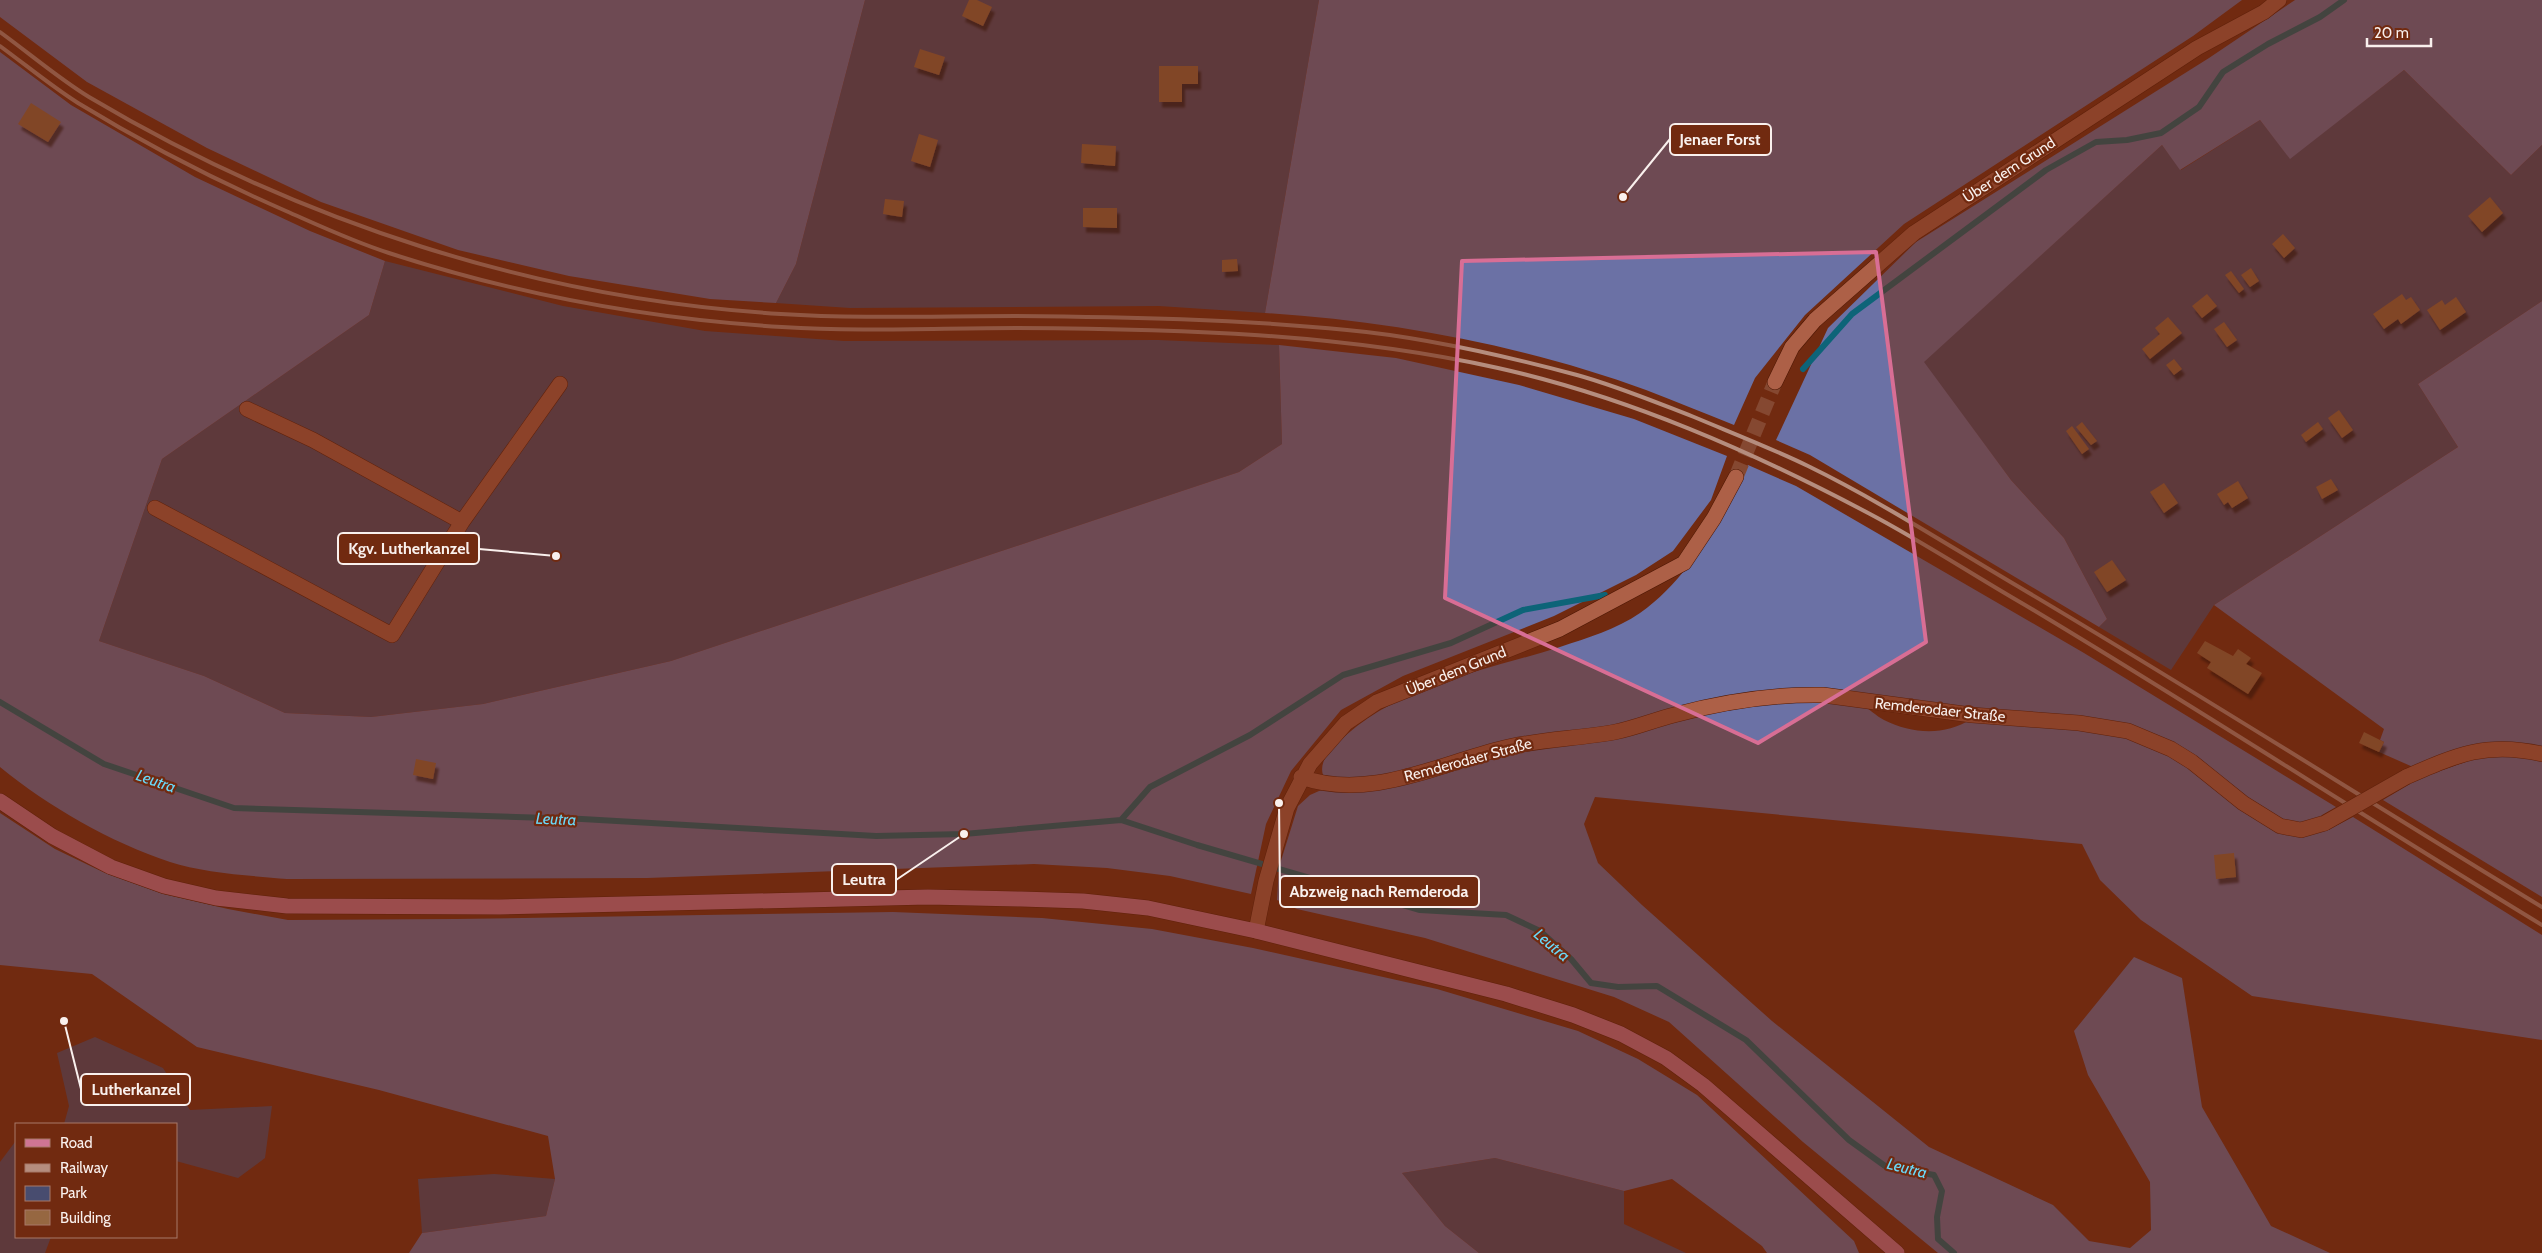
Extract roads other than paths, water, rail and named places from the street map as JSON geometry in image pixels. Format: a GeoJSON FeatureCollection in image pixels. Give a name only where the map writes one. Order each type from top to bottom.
{"type":"FeatureCollection","features":[{"type":"Feature","properties":{"kind":"main road"},"geometry":{"type":"LineString","coordinates":[[0,801],[52,836],[111,866],[155,883],[216,898],[287,906],[490,907],[928,897],[1021,899],[1083,901],[1148,908],[1256,931],[1506,994],[1573,1015],[1620,1034],[1666,1058],[1703,1085],[1896,1253]]}},
{"type":"Feature","properties":{"kind":"street","name":"Über dem Grund"},"geometry":{"type":"LineString","coordinates":[[1775,382],[1792,347],[1814,320],[1914,233],[2197,48],[2264,12],[2279,0]]}},
{"type":"Feature","properties":{"kind":"street"},"geometry":{"type":"LineString","coordinates":[[155,508],[392,635],[462,522],[560,384]]}},
{"type":"Feature","properties":{"kind":"street"},"geometry":{"type":"LineString","coordinates":[[247,409],[313,440],[462,522]]}},
{"type":"Feature","properties":{"kind":"street","name":"Über dem Grund"},"geometry":{"type":"LineString","coordinates":[[1256,931],[1266,881],[1280,828],[1302,777],[1328,742],[1346,723],[1377,702],[1560,629],[1684,563],[1714,518],[1736,477]]}},
{"type":"Feature","properties":{"kind":"street","name":"Remderodaer Straße"},"geometry":{"type":"LineString","coordinates":[[1302,777],[1330,785],[1394,780],[1411,777],[1471,756],[1530,742],[1616,732],[1674,715],[1746,700],[1800,695],[1823,695],[1963,714],[2079,723],[2128,731],[2171,749],[2192,762],[2244,803],[2280,826],[2301,830],[2325,822],[2406,777],[2444,761],[2496,747],[2521,749],[2542,754]]}},
{"type":"Feature","properties":{"kind":"waterway"},"geometry":{"type":"LineString","coordinates":[[1803,369],[1852,314],[2046,170],[2096,142],[2127,140],[2161,133],[2199,107],[2223,72],[2268,44],[2320,17],[2344,0]]}},
{"type":"Feature","properties":{"kind":"waterway"},"geometry":{"type":"LineString","coordinates":[[1121,820],[1150,787],[1250,735],[1343,675],[1451,643],[1523,610],[1605,595]]}},
{"type":"Feature","properties":{"kind":"waterway","name":"Leutra"},"geometry":{"type":"LineString","coordinates":[[0,702],[104,764],[234,808],[582,819],[876,836],[964,834],[1121,820],[1197,845],[1420,910],[1506,915],[1540,931],[1571,959],[1591,983],[1618,987],[1657,986],[1746,1040],[1849,1140],[1885,1166],[1934,1175],[1942,1191],[1937,1217],[1938,1239],[1954,1253]]}},
{"type":"Feature","properties":{"kind":"tunnel"},"geometry":{"type":"LineString","coordinates":[[1736,477],[1775,382]]}},
{"type":"Feature","properties":{"kind":"railway"},"geometry":{"type":"LineString","coordinates":[[0,32],[77,90],[169,142],[251,182],[336,217],[422,247],[510,272],[599,291],[690,305],[781,314],[869,317],[1016,316],[1140,318],[1264,323],[1347,330],[1405,337],[1492,354],[1607,384],[1766,447],[1808,466],[1863,495],[2154,668],[2542,907]]}},
{"type":"Feature","properties":{"kind":"railway"},"geometry":{"type":"LineString","coordinates":[[0,46],[58,90],[103,118],[180,161],[259,199],[337,234],[376,249],[437,268],[534,292],[632,311],[682,318],[782,327],[870,330],[1017,328],[1138,330],[1259,335],[1319,340],[1439,356],[1498,368],[1595,394],[1735,448],[1870,514],[2155,684],[2542,925]]}},
{"type":"Feature","properties":{"kind":"place","name":"Jenaer Forst"},"geometry":{"type":"Point","coordinates":[1623,197]}},
{"type":"Feature","properties":{"kind":"place","name":"Kgv. Lutherkanzel"},"geometry":{"type":"Point","coordinates":[556,556]}},
{"type":"Feature","properties":{"kind":"place","name":"Abzweig nach Remderoda"},"geometry":{"type":"Point","coordinates":[1279,803]}},
{"type":"Feature","properties":{"kind":"place","name":"Leutra"},"geometry":{"type":"Point","coordinates":[964,834]}},
{"type":"Feature","properties":{"kind":"place","name":"Lutherkanzel"},"geometry":{"type":"Point","coordinates":[64,1021]}}]}
